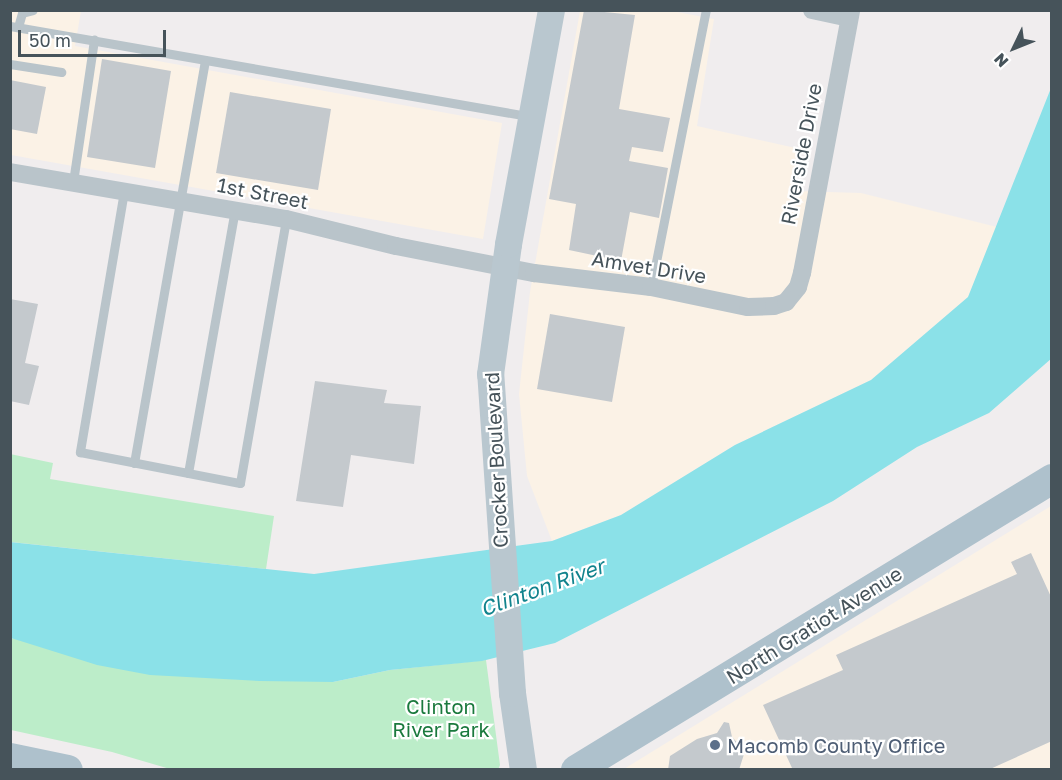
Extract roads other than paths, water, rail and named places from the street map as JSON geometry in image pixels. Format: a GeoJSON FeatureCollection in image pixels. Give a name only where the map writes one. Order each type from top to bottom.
{"type":"FeatureCollection","features":[{"type":"Feature","properties":{"kind":"main road","name":"North Gratiot Avenue"},"geometry":{"type":"LineString","coordinates":[[576,770],[1052,479]]}},
{"type":"Feature","properties":{"kind":"main road"},"geometry":{"type":"LineString","coordinates":[[15,762],[68,770]]}},
{"type":"Feature","properties":{"kind":"street","name":"Crocker Boulevard"},"geometry":{"type":"LineString","coordinates":[[523,770],[512,693],[497,512],[490,374],[505,267],[551,10]]}},
{"type":"Feature","properties":{"kind":"street"},"geometry":{"type":"LineString","coordinates":[[812,10],[850,14]]}},
{"type":"Feature","properties":{"kind":"street","name":"Riverside Drive"},"geometry":{"type":"LineString","coordinates":[[786,302],[798,287],[802,273],[850,14]]}},
{"type":"Feature","properties":{"kind":"street","name":"1st Street"},"geometry":{"type":"LineString","coordinates":[[10,172],[286,219],[396,246],[505,267]]}},
{"type":"Feature","properties":{"kind":"street","name":"Amvet Drive"},"geometry":{"type":"LineString","coordinates":[[505,267],[651,287],[747,307],[786,302]]}},
{"type":"Feature","properties":{"kind":"lane"},"geometry":{"type":"LineString","coordinates":[[33,10],[22,13],[14,26],[532,117]]}},
{"type":"Feature","properties":{"kind":"lane"},"geometry":{"type":"LineString","coordinates":[[651,287],[706,10]]}},
{"type":"Feature","properties":{"kind":"lane"},"geometry":{"type":"LineString","coordinates":[[73,182],[94,40]]}},
{"type":"Feature","properties":{"kind":"lane"},"geometry":{"type":"LineString","coordinates":[[135,463],[178,199],[206,60]]}},
{"type":"Feature","properties":{"kind":"lane"},"geometry":{"type":"LineString","coordinates":[[10,64],[61,72]]}},
{"type":"Feature","properties":{"kind":"lane"},"geometry":{"type":"LineString","coordinates":[[124,190],[80,453],[240,483],[286,219]]}},
{"type":"Feature","properties":{"kind":"lane"},"geometry":{"type":"LineString","coordinates":[[188,473],[235,210]]}},
{"type":"Feature","properties":{"kind":"water","name":"Clinton River"},"geometry":{"type":"Polygon","coordinates":[[[1051,88],[1052,358],[989,413],[917,447],[833,501],[555,643],[482,661],[390,670],[333,682],[260,681],[150,675],[97,665],[11,638],[10,542],[314,574],[552,541],[621,515],[735,445],[871,380],[968,297],[1051,88]]]}},
{"type":"Feature","properties":{"kind":"place","name":"Macomb County Office"},"geometry":{"type":"Point","coordinates":[715,745]}},
{"type":"Feature","properties":{"kind":"park label","name":"Clinton River Park"},"geometry":{"type":"Point","coordinates":[441,718]}}]}
